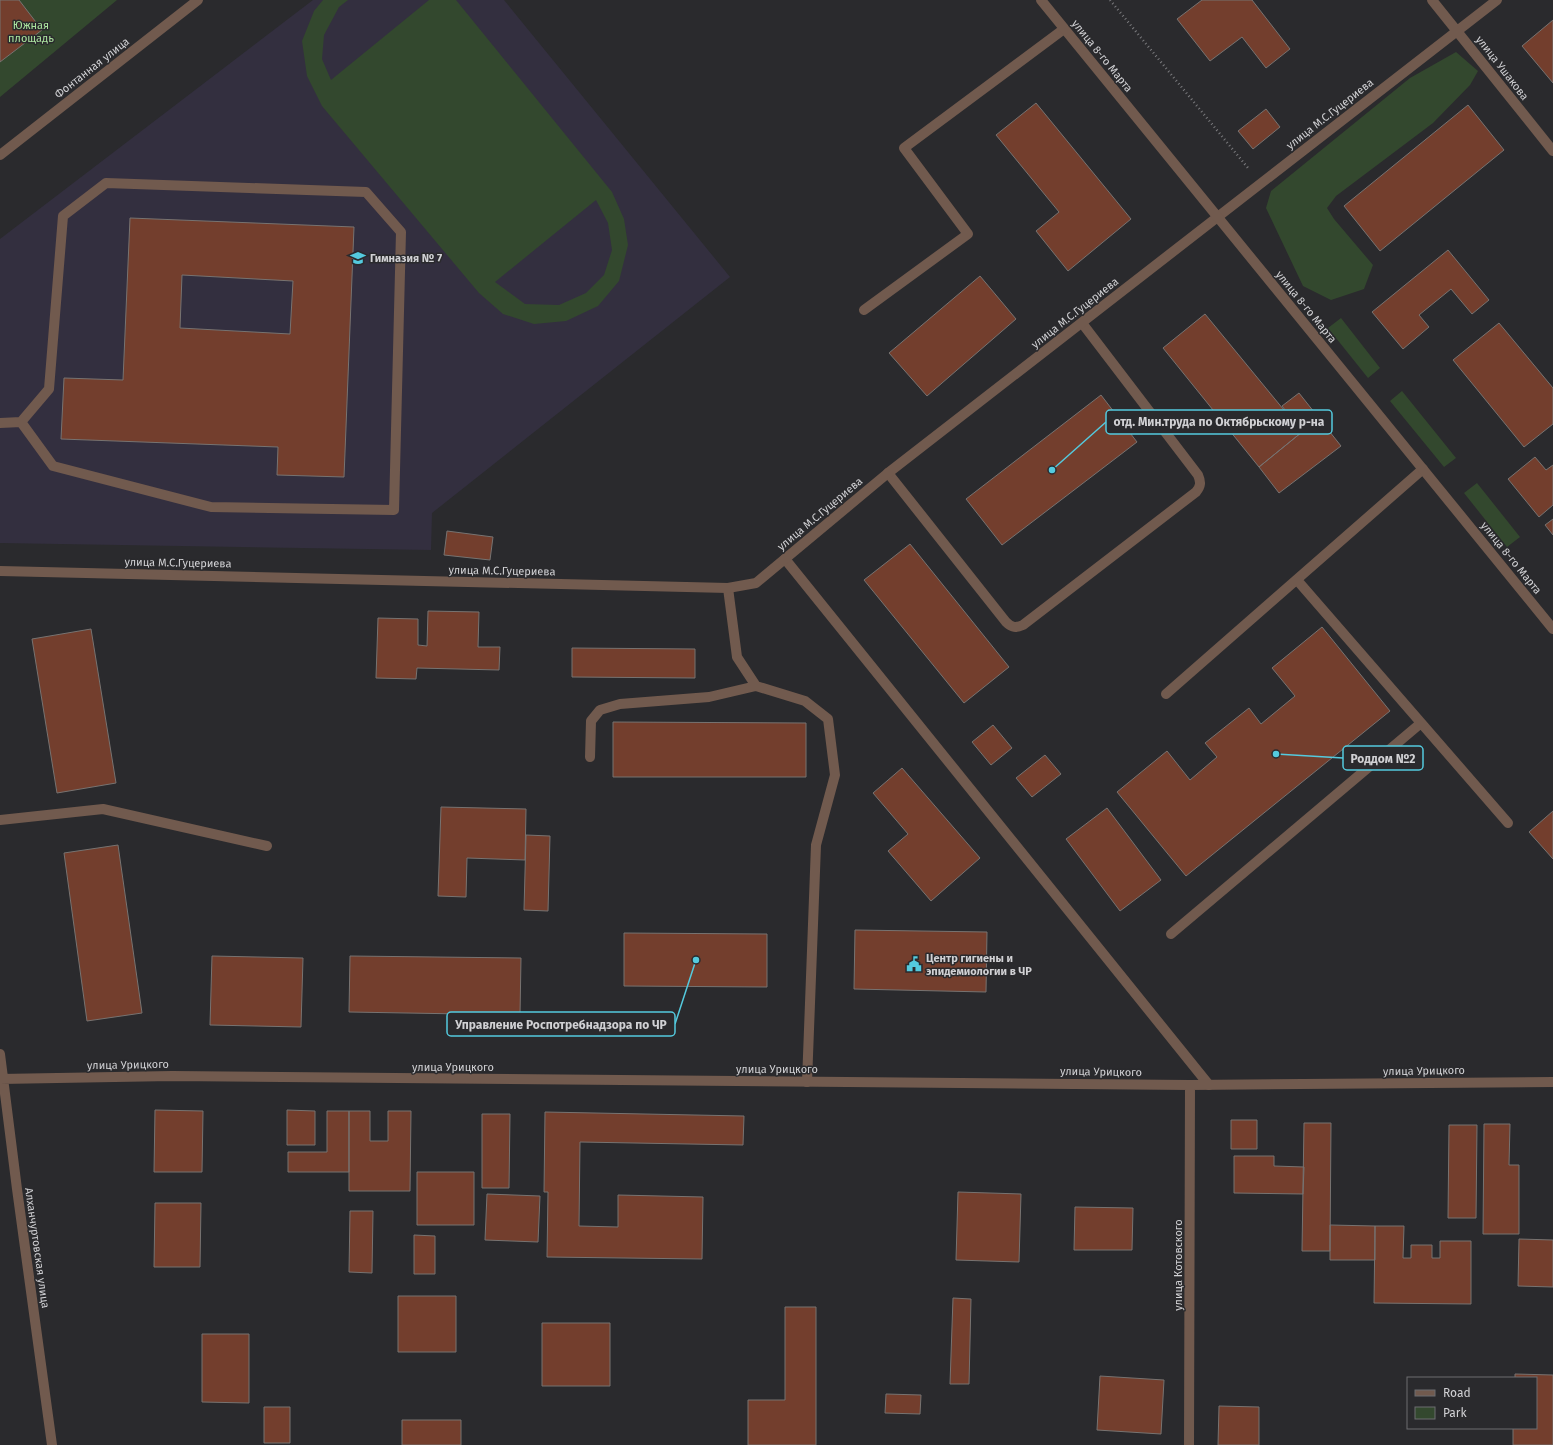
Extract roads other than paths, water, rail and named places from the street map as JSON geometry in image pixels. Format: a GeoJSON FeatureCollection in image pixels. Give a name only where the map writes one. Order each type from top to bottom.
{"type":"FeatureCollection","features":[{"type":"Feature","properties":{"kind":"street","name":"Фонтанная улица"},"geometry":{"type":"LineString","coordinates":[[0,155],[198,0]]}},
{"type":"Feature","properties":{"kind":"street","name":"улица 8-го Марта"},"geometry":{"type":"LineString","coordinates":[[1041,0],[1553,629]]}},
{"type":"Feature","properties":{"kind":"street","name":"улица Ушакова"},"geometry":{"type":"LineString","coordinates":[[1432,0],[1553,151]]}},
{"type":"Feature","properties":{"kind":"street","name":"улица М.С.Гуцериева"},"geometry":{"type":"LineString","coordinates":[[0,571],[728,588],[756,583],[888,473],[1497,0]]}},
{"type":"Feature","properties":{"kind":"street"},"geometry":{"type":"LineString","coordinates":[[864,310],[968,234],[904,148],[1064,29]]}},
{"type":"Feature","properties":{"kind":"street"},"geometry":{"type":"LineString","coordinates":[[0,423],[21,422],[49,389],[63,216],[106,183],[366,192],[400,232],[394,510],[211,507],[53,466],[21,422]]}},
{"type":"Feature","properties":{"kind":"street"},"geometry":{"type":"LineString","coordinates":[[888,473],[1006,622],[1011,627],[1024,625],[1196,492],[1200,487],[1201,481],[1198,475],[1082,323]]}},
{"type":"Feature","properties":{"kind":"street"},"geometry":{"type":"LineString","coordinates":[[1166,694],[1423,469]]}},
{"type":"Feature","properties":{"kind":"street"},"geometry":{"type":"LineString","coordinates":[[785,559],[1209,1085]]}},
{"type":"Feature","properties":{"kind":"street"},"geometry":{"type":"LineString","coordinates":[[1297,580],[1508,823]]}},
{"type":"Feature","properties":{"kind":"street"},"geometry":{"type":"LineString","coordinates":[[728,588],[737,657],[756,686]]}},
{"type":"Feature","properties":{"kind":"street"},"geometry":{"type":"LineString","coordinates":[[590,756],[591,721],[600,710],[620,704],[709,697],[756,686],[805,701],[828,720],[835,775],[816,844],[807,1082]]}},
{"type":"Feature","properties":{"kind":"street"},"geometry":{"type":"LineString","coordinates":[[1171,934],[1421,723]]}},
{"type":"Feature","properties":{"kind":"street"},"geometry":{"type":"LineString","coordinates":[[0,820],[103,809],[267,846]]}},
{"type":"Feature","properties":{"kind":"street","name":"Алханчуртовская улица"},"geometry":{"type":"LineString","coordinates":[[0,1054],[1,1079],[52,1445]]}},
{"type":"Feature","properties":{"kind":"street","name":"улица Урицкого"},"geometry":{"type":"LineString","coordinates":[[1,1079],[180,1076],[1190,1085],[1553,1082]]}},
{"type":"Feature","properties":{"kind":"street","name":"улица Котовского"},"geometry":{"type":"LineString","coordinates":[[1190,1085],[1190,1445]]}},
{"type":"Feature","properties":{"kind":"place","name":"Гимназия № 7"},"geometry":{"type":"Point","coordinates":[358,258]}},
{"type":"Feature","properties":{"kind":"place","name":"отд. Мин.труда по Октябрьскому р-на"},"geometry":{"type":"Point","coordinates":[1052,470]}},
{"type":"Feature","properties":{"kind":"place","name":"Роддом №2"},"geometry":{"type":"Point","coordinates":[1276,754]}},
{"type":"Feature","properties":{"kind":"place","name":"Управление Роспотребнадзора по ЧР"},"geometry":{"type":"Point","coordinates":[696,960]}},
{"type":"Feature","properties":{"kind":"place","name":"Центр гигиены и эпидемиологии в ЧР"},"geometry":{"type":"Point","coordinates":[914,964]}},
{"type":"Feature","properties":{"kind":"park label","name":"Южная площадь"},"geometry":{"type":"Point","coordinates":[31,31]}}]}
